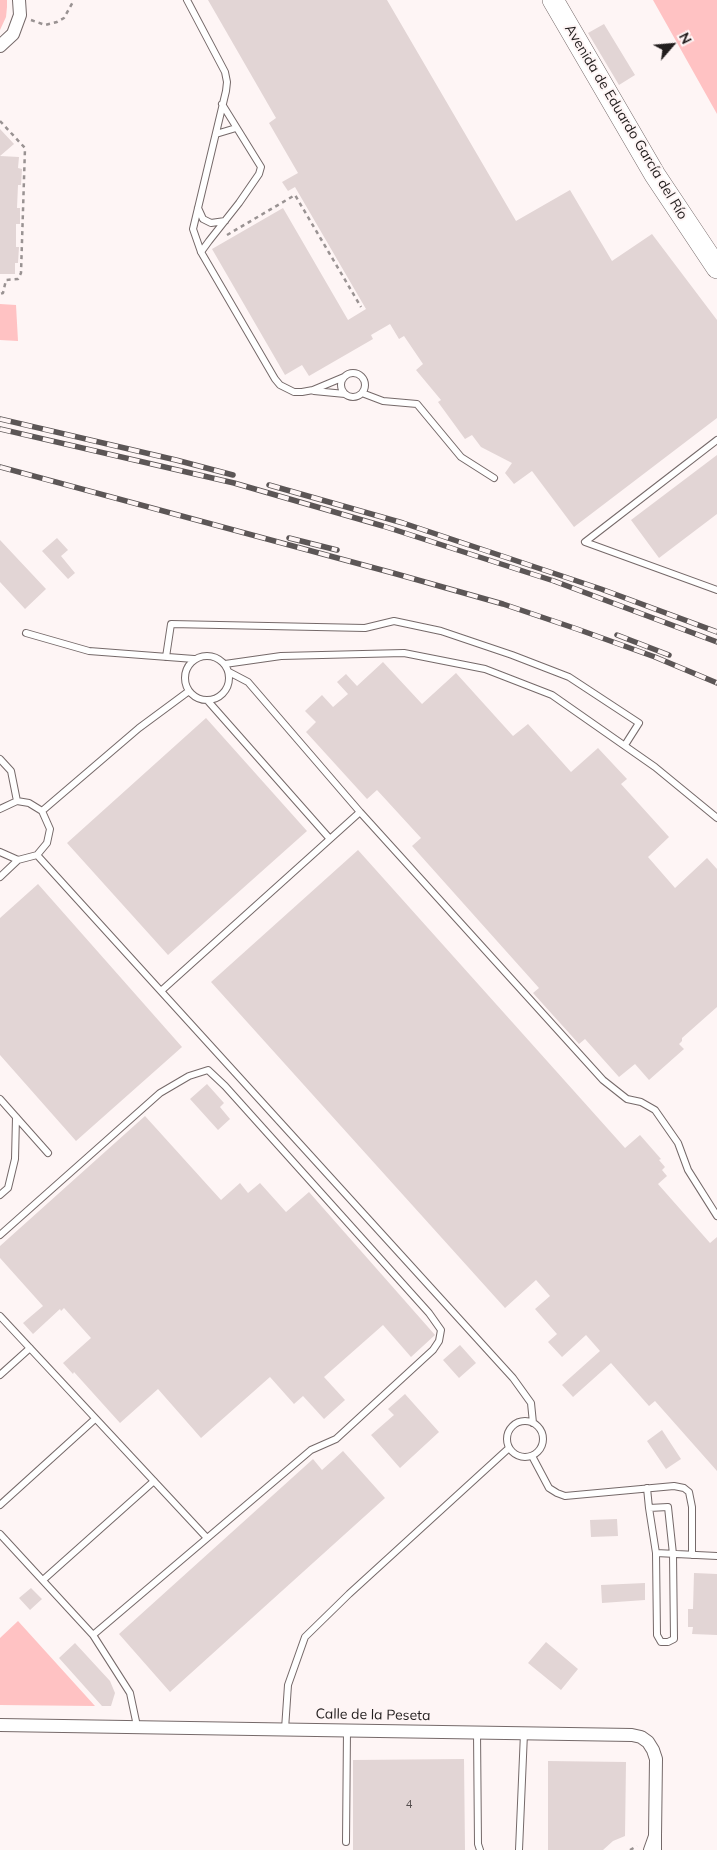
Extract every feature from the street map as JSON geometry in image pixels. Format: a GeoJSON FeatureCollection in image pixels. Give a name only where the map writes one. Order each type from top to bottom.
{"type":"FeatureCollection","features":[{"type":"Feature","properties":{"kind":"highway","name":"Avenida de Eduardo García del Río"},"geometry":{"type":"LineString","coordinates":[[553,0],[654,175],[717,268]]}},
{"type":"Feature","properties":{"kind":"street"},"geometry":{"type":"LineString","coordinates":[[0,46],[13,34],[20,15],[20,0]]}},
{"type":"Feature","properties":{"kind":"street","name":"Calle de la Peseta"},"geometry":{"type":"LineString","coordinates":[[0,1725],[632,1735],[641,1737],[648,1742],[656,1759],[655,1850]]}},
{"type":"Feature","properties":{"kind":"street","name":"Calle de la Peseta"},"geometry":{"type":"LineString","coordinates":[[650,1850],[655,1836]]}},
{"type":"Feature","properties":{"kind":"lane"},"geometry":{"type":"LineString","coordinates":[[186,0],[225,72],[226,91],[193,229],[201,252],[280,385],[294,392],[313,390],[354,397],[362,393],[365,384],[361,376],[352,373],[313,390]]}},
{"type":"Feature","properties":{"kind":"lane"},"geometry":{"type":"LineString","coordinates":[[201,252],[259,174],[261,168],[222,104]]}},
{"type":"Feature","properties":{"kind":"lane"},"geometry":{"type":"LineString","coordinates":[[216,134],[236,128]]}},
{"type":"Feature","properties":{"kind":"lane"},"geometry":{"type":"LineString","coordinates":[[198,208],[203,219],[211,223],[225,220]]}},
{"type":"Feature","properties":{"kind":"lane"},"geometry":{"type":"LineString","coordinates":[[344,377],[341,386],[345,394]]}},
{"type":"Feature","properties":{"kind":"lane"},"geometry":{"type":"LineString","coordinates":[[362,393],[383,401],[417,404],[461,457],[494,478]]}},
{"type":"Feature","properties":{"kind":"lane"},"geometry":{"type":"LineString","coordinates":[[717,440],[585,542],[717,590]]}},
{"type":"Feature","properties":{"kind":"lane"},"geometry":{"type":"LineString","coordinates":[[166,657],[171,624],[365,628],[394,621],[442,632],[512,655],[569,677],[639,723],[625,745]]}},
{"type":"Feature","properties":{"kind":"lane"},"geometry":{"type":"LineString","coordinates":[[26,633],[89,651],[194,659],[210,655],[219,658],[229,672],[230,681],[226,690],[220,696],[208,701]]}},
{"type":"Feature","properties":{"kind":"lane"},"geometry":{"type":"LineString","coordinates":[[225,664],[280,656],[404,653],[484,670],[552,696],[655,766],[717,818]]}},
{"type":"Feature","properties":{"kind":"lane"},"geometry":{"type":"LineString","coordinates":[[194,659],[184,674],[185,683],[189,691],[195,697],[208,701],[330,839]]}},
{"type":"Feature","properties":{"kind":"lane"},"geometry":{"type":"LineString","coordinates":[[229,672],[248,682],[360,812],[603,1080],[627,1099],[641,1102],[655,1110],[678,1143],[688,1170],[717,1216]]}},
{"type":"Feature","properties":{"kind":"lane"},"geometry":{"type":"LineString","coordinates":[[42,811],[140,728],[189,691]]}},
{"type":"Feature","properties":{"kind":"lane"},"geometry":{"type":"LineString","coordinates":[[0,759],[11,771],[17,801]]}},
{"type":"Feature","properties":{"kind":"lane"},"geometry":{"type":"LineString","coordinates":[[0,809],[17,801],[29,803],[42,811],[50,830],[47,843],[38,855],[18,860],[0,877]]}},
{"type":"Feature","properties":{"kind":"lane"},"geometry":{"type":"LineString","coordinates":[[161,991],[360,812]]}},
{"type":"Feature","properties":{"kind":"lane"},"geometry":{"type":"LineString","coordinates":[[0,852],[18,860]]}},
{"type":"Feature","properties":{"kind":"lane"},"geometry":{"type":"LineString","coordinates":[[38,855],[513,1378],[531,1403],[533,1423],[541,1431],[543,1437],[541,1448],[532,1456],[520,1457],[509,1448],[507,1439],[511,1428],[521,1422],[533,1423]]}},
{"type":"Feature","properties":{"kind":"lane"},"geometry":{"type":"LineString","coordinates":[[0,1235],[160,1093],[189,1076],[208,1070],[225,1086],[429,1313],[441,1330],[439,1341],[432,1350],[336,1439],[311,1450],[93,1635]]}},
{"type":"Feature","properties":{"kind":"lane"},"geometry":{"type":"LineString","coordinates":[[0,1099],[48,1153]]}},
{"type":"Feature","properties":{"kind":"lane"},"geometry":{"type":"LineString","coordinates":[[0,1195],[8,1188],[15,1159],[16,1117]]}},
{"type":"Feature","properties":{"kind":"lane"},"geometry":{"type":"LineString","coordinates":[[0,1316],[207,1538]]}},
{"type":"Feature","properties":{"kind":"lane"},"geometry":{"type":"LineString","coordinates":[[0,1375],[30,1348]]}},
{"type":"Feature","properties":{"kind":"lane"},"geometry":{"type":"LineString","coordinates":[[0,1505],[96,1418]]}},
{"type":"Feature","properties":{"kind":"lane"},"geometry":{"type":"LineString","coordinates":[[285,1729],[288,1686],[305,1637],[348,1594],[509,1448]]}},
{"type":"Feature","properties":{"kind":"lane"},"geometry":{"type":"LineString","coordinates":[[532,1456],[549,1488],[557,1494],[578,1496],[646,1488],[674,1486],[684,1488],[689,1492],[692,1507],[692,1555]]}},
{"type":"Feature","properties":{"kind":"lane"},"geometry":{"type":"LineString","coordinates":[[42,1580],[154,1481]]}},
{"type":"Feature","properties":{"kind":"lane"},"geometry":{"type":"LineString","coordinates":[[646,1488],[649,1508],[656,1553],[657,1635],[661,1642],[668,1642],[674,1639],[673,1554],[668,1507],[649,1508]]}},
{"type":"Feature","properties":{"kind":"lane"},"geometry":{"type":"LineString","coordinates":[[0,1534],[93,1635],[130,1693],[137,1726]]}},
{"type":"Feature","properties":{"kind":"lane"},"geometry":{"type":"LineString","coordinates":[[656,1553],[717,1556]]}},
{"type":"Feature","properties":{"kind":"lane"},"geometry":{"type":"LineString","coordinates":[[346,1730],[346,1842]]}},
{"type":"Feature","properties":{"kind":"lane"},"geometry":{"type":"LineString","coordinates":[[477,1732],[478,1844],[480,1850]]}},
{"type":"Feature","properties":{"kind":"lane"},"geometry":{"type":"LineString","coordinates":[[519,1850],[524,1733]]}},
{"type":"Feature","properties":{"kind":"path"},"geometry":{"type":"LineString","coordinates":[[20,15],[38,23],[50,25],[64,18],[74,0]]}},
{"type":"Feature","properties":{"kind":"path"},"geometry":{"type":"LineString","coordinates":[[0,121],[25,148],[21,273],[18,279],[6,280],[3,293],[0,294]]}},
{"type":"Feature","properties":{"kind":"path"},"geometry":{"type":"LineString","coordinates":[[209,241],[212,244],[295,195],[361,307]]}},
{"type":"Feature","properties":{"kind":"shaded area"},"geometry":{"type":"Polygon","coordinates":[[[0,0],[7,0],[7,7],[6,17],[0,30],[0,0]]]}},
{"type":"Feature","properties":{"kind":"shaded area"},"geometry":{"type":"Polygon","coordinates":[[[653,0],[717,0],[717,114],[653,0]]]}},
{"type":"Feature","properties":{"kind":"shaded area"},"geometry":{"type":"Polygon","coordinates":[[[0,304],[16,305],[18,341],[0,340],[0,304]]]}},
{"type":"Feature","properties":{"kind":"shaded area"},"geometry":{"type":"Polygon","coordinates":[[[18,1621],[95,1706],[0,1705],[0,1638],[18,1621]]]}},
{"type":"Feature","properties":{"kind":"building"},"geometry":{"type":"Polygon","coordinates":[[[208,0],[387,0],[516,221],[570,190],[612,261],[652,234],[717,320],[717,418],[574,527],[532,471],[514,484],[505,473],[512,463],[481,447],[472,435],[465,439],[438,402],[441,400],[416,370],[423,364],[404,336],[399,339],[390,324],[371,335],[373,339],[309,376],[302,365],[285,375],[212,249],[283,208],[348,320],[366,309],[295,187],[288,191],[282,182],[298,173],[269,123],[276,118],[208,0]]]}},
{"type":"Feature","properties":{"kind":"building"},"geometry":{"type":"Polygon","coordinates":[[[604,24],[635,75],[619,85],[588,33],[604,24]]]}},
{"type":"Feature","properties":{"kind":"building"},"geometry":{"type":"Polygon","coordinates":[[[0,129],[14,144],[0,156],[0,129]]]}},
{"type":"Feature","properties":{"kind":"building"},"geometry":{"type":"Polygon","coordinates":[[[0,156],[19,157],[18,168],[22,169],[21,185],[18,185],[17,208],[20,208],[20,224],[16,224],[16,247],[19,247],[18,263],[15,263],[15,274],[0,274],[0,156]]]}},
{"type":"Feature","properties":{"kind":"building"},"geometry":{"type":"Polygon","coordinates":[[[717,455],[717,514],[659,558],[631,520],[717,455]]]}},
{"type":"Feature","properties":{"kind":"building"},"geometry":{"type":"Polygon","coordinates":[[[57,538],[68,550],[61,556],[75,573],[68,579],[42,551],[57,538]]]}},
{"type":"Feature","properties":{"kind":"building"},"geometry":{"type":"Polygon","coordinates":[[[0,540],[46,589],[25,609],[0,582],[0,540]]]}},
{"type":"Feature","properties":{"kind":"building"},"geometry":{"type":"Polygon","coordinates":[[[383,662],[422,704],[456,673],[513,736],[528,724],[571,772],[598,748],[627,779],[621,784],[669,837],[648,857],[675,888],[707,858],[717,869],[717,1007],[682,1038],[679,1044],[684,1049],[649,1080],[635,1064],[619,1077],[585,1039],[579,1044],[533,993],[539,988],[412,846],[421,838],[377,790],[367,799],[306,732],[316,722],[305,711],[322,695],[333,707],[348,694],[337,682],[346,674],[357,686],[383,662]]]}},
{"type":"Feature","properties":{"kind":"building"},"geometry":{"type":"Polygon","coordinates":[[[206,718],[307,831],[168,955],[67,843],[206,718]]]}},
{"type":"Feature","properties":{"kind":"building"},"geometry":{"type":"Polygon","coordinates":[[[358,850],[625,1148],[640,1135],[661,1159],[659,1160],[665,1167],[662,1170],[667,1176],[658,1184],[710,1243],[717,1237],[717,1471],[655,1401],[649,1406],[611,1363],[573,1397],[562,1385],[600,1351],[586,1335],[562,1357],[548,1342],[557,1334],[535,1309],[550,1296],[536,1280],[505,1308],[211,982],[358,850]]]}},
{"type":"Feature","properties":{"kind":"building"},"geometry":{"type":"Polygon","coordinates":[[[38,884],[182,1047],[76,1141],[0,1055],[0,918],[38,884]]]}},
{"type":"Feature","properties":{"kind":"building"},"geometry":{"type":"Polygon","coordinates":[[[207,1084],[224,1103],[220,1107],[230,1119],[218,1130],[190,1099],[207,1084]]]}},
{"type":"Feature","properties":{"kind":"building"},"geometry":{"type":"Polygon","coordinates":[[[145,1116],[221,1200],[240,1183],[248,1193],[260,1183],[286,1212],[309,1192],[435,1335],[411,1357],[383,1325],[324,1377],[345,1400],[324,1419],[303,1396],[294,1404],[270,1377],[201,1438],[158,1389],[120,1423],[74,1372],[73,1374],[63,1363],[91,1338],[64,1308],[61,1311],[60,1309],[33,1334],[23,1323],[43,1306],[0,1258],[0,1246],[145,1116]]]}},
{"type":"Feature","properties":{"kind":"building"},"geometry":{"type":"Polygon","coordinates":[[[460,1345],[476,1363],[459,1378],[443,1360],[460,1345]]]}},
{"type":"Feature","properties":{"kind":"building"},"geometry":{"type":"Polygon","coordinates":[[[405,1394],[439,1432],[400,1468],[371,1435],[394,1415],[388,1409],[405,1394]]]}},
{"type":"Feature","properties":{"kind":"building"},"geometry":{"type":"Polygon","coordinates":[[[662,1430],[681,1459],[666,1469],[647,1441],[662,1430]]]}},
{"type":"Feature","properties":{"kind":"building"},"geometry":{"type":"Polygon","coordinates":[[[343,1451],[385,1498],[170,1692],[119,1634],[313,1459],[322,1470],[343,1451]]]}},
{"type":"Feature","properties":{"kind":"building"},"geometry":{"type":"Polygon","coordinates":[[[617,1519],[618,1536],[591,1537],[590,1520],[617,1519]]]}},
{"type":"Feature","properties":{"kind":"building"},"geometry":{"type":"Polygon","coordinates":[[[694,1573],[717,1574],[717,1635],[692,1634],[693,1627],[688,1627],[688,1609],[693,1609],[694,1573]]]}},
{"type":"Feature","properties":{"kind":"building"},"geometry":{"type":"Polygon","coordinates":[[[645,1583],[645,1600],[602,1603],[601,1585],[645,1583]]]}},
{"type":"Feature","properties":{"kind":"building"},"geometry":{"type":"Polygon","coordinates":[[[31,1588],[42,1599],[30,1610],[19,1598],[31,1588]]]}},
{"type":"Feature","properties":{"kind":"building"},"geometry":{"type":"Polygon","coordinates":[[[546,1642],[578,1669],[561,1690],[528,1663],[546,1642]]]}},
{"type":"Feature","properties":{"kind":"building"},"geometry":{"type":"Polygon","coordinates":[[[75,1643],[110,1681],[115,1693],[111,1706],[102,1706],[59,1658],[75,1643]]]}},
{"type":"Feature","properties":{"kind":"building"},"geometry":{"type":"Polygon","coordinates":[[[464,1759],[465,1850],[353,1850],[353,1760],[464,1759]]]}},
{"type":"Feature","properties":{"kind":"building"},"geometry":{"type":"Polygon","coordinates":[[[548,1761],[626,1762],[625,1836],[613,1841],[603,1850],[548,1850],[548,1761]]]}},
{"type":"Feature","properties":{"kind":"railway"},"geometry":{"type":"LineString","coordinates":[[0,419],[233,475]]}},
{"type":"Feature","properties":{"kind":"railway"},"geometry":{"type":"LineString","coordinates":[[0,429],[234,483],[383,526],[554,581],[717,642]]}},
{"type":"Feature","properties":{"kind":"railway"},"geometry":{"type":"LineString","coordinates":[[0,467],[503,604],[655,657],[717,683]]}},
{"type":"Feature","properties":{"kind":"railway"},"geometry":{"type":"LineString","coordinates":[[269,485],[403,523],[601,589],[717,632]]}},
{"type":"Feature","properties":{"kind":"railway"},"geometry":{"type":"LineString","coordinates":[[289,538],[337,550]]}},
{"type":"Feature","properties":{"kind":"railway"},"geometry":{"type":"LineString","coordinates":[[617,635],[669,655]]}}]}
